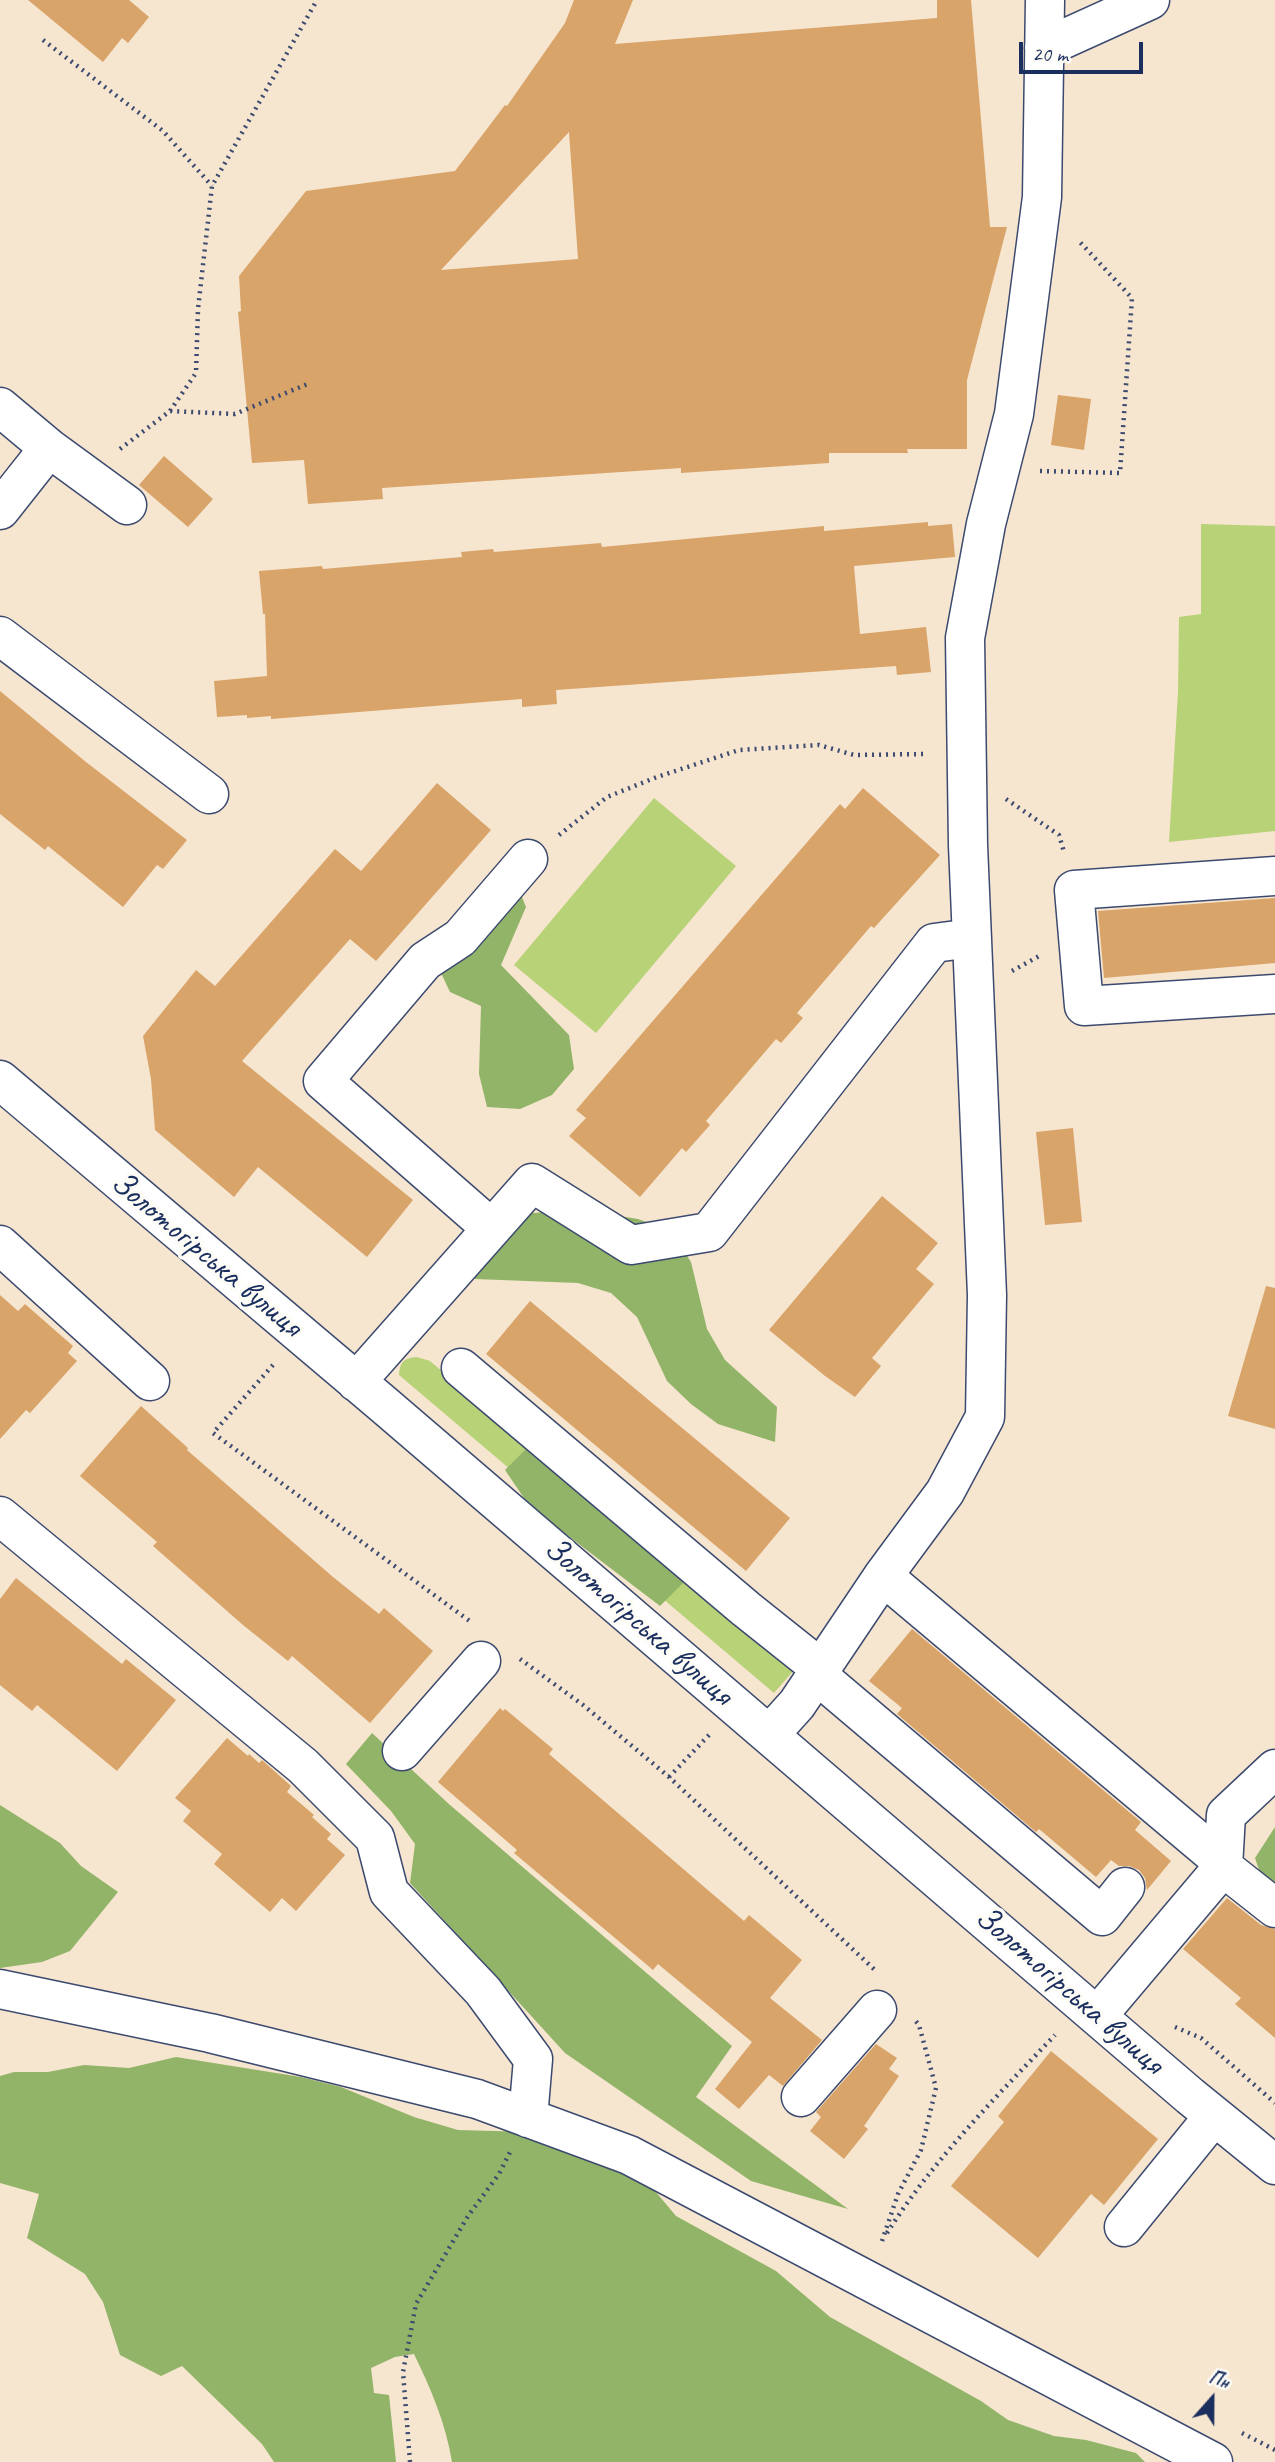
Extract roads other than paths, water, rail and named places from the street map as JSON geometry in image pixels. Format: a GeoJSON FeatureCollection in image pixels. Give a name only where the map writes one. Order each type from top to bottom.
{"type":"FeatureCollection","features":[{"type":"Feature","properties":{"kind":"street"},"geometry":{"type":"LineString","coordinates":[[769,1734],[797,1704],[883,1576],[945,1492],[985,1417],[987,1295],[967,794],[965,638],[986,524],[1014,414],[1038,229],[1042,197],[1045,0]]}},
{"type":"Feature","properties":{"kind":"street"},"geometry":{"type":"LineString","coordinates":[[1044,48],[1150,0]]}},
{"type":"Feature","properties":{"kind":"street"},"geometry":{"type":"LineString","coordinates":[[0,407],[49,448],[127,505]]}},
{"type":"Feature","properties":{"kind":"street"},"geometry":{"type":"LineString","coordinates":[[0,510],[49,448]]}},
{"type":"Feature","properties":{"kind":"street"},"geometry":{"type":"LineString","coordinates":[[0,636],[209,794]]}},
{"type":"Feature","properties":{"kind":"street"},"geometry":{"type":"LineString","coordinates":[[491,1228],[323,1082],[425,961],[460,938],[528,859]]}},
{"type":"Feature","properties":{"kind":"street"},"geometry":{"type":"LineString","coordinates":[[1275,876],[1074,890],[1084,1006],[1275,994]]}},
{"type":"Feature","properties":{"kind":"street"},"geometry":{"type":"LineString","coordinates":[[356,1382],[532,1183],[631,1245],[709,1232],[934,943],[972,938]]}},
{"type":"Feature","properties":{"kind":"street","name":"Золотогірська вулиця"},"geometry":{"type":"LineString","coordinates":[[0,1080],[1214,2116],[1275,2165]]}},
{"type":"Feature","properties":{"kind":"street"},"geometry":{"type":"LineString","coordinates":[[0,1245],[150,1381]]}},
{"type":"Feature","properties":{"kind":"street"},"geometry":{"type":"LineString","coordinates":[[461,1368],[1102,1916],[1125,1887]]}},
{"type":"Feature","properties":{"kind":"street"},"geometry":{"type":"LineString","coordinates":[[0,1516],[303,1766],[374,1838],[389,1892],[484,1991],[533,2059],[528,2118]]}},
{"type":"Feature","properties":{"kind":"street"},"geometry":{"type":"LineString","coordinates":[[883,1576],[1275,1908]]}},
{"type":"Feature","properties":{"kind":"street"},"geometry":{"type":"LineString","coordinates":[[402,1751],[493,1649]]}},
{"type":"Feature","properties":{"kind":"street"},"geometry":{"type":"LineString","coordinates":[[1098,2015],[1223,1865],[1226,1815],[1273,1776]]}},
{"type":"Feature","properties":{"kind":"street"},"geometry":{"type":"LineString","coordinates":[[0,1989],[210,2033],[477,2099],[629,2155],[1213,2462]]}},
{"type":"Feature","properties":{"kind":"street"},"geometry":{"type":"LineString","coordinates":[[801,2097],[888,1999]]}},
{"type":"Feature","properties":{"kind":"street"},"geometry":{"type":"LineString","coordinates":[[1124,2227],[1214,2116]]}}]}
